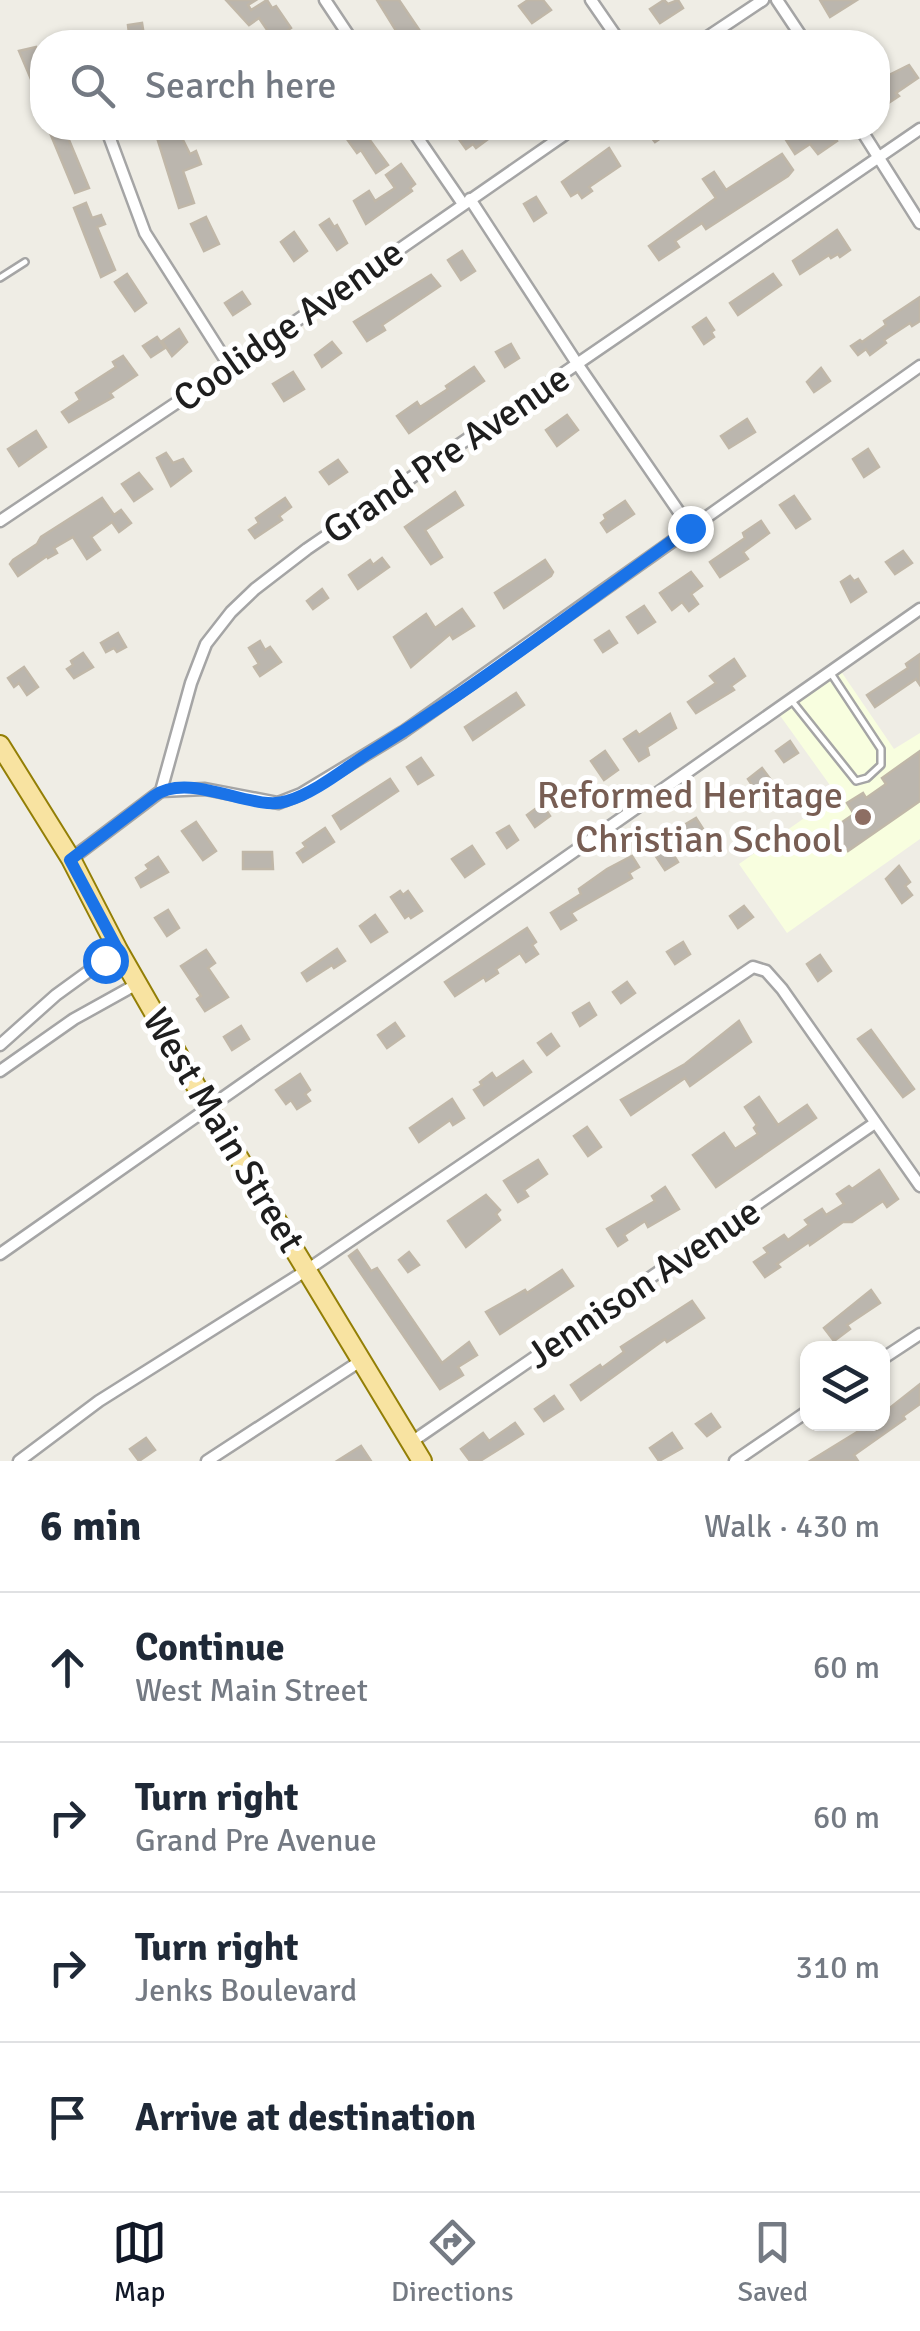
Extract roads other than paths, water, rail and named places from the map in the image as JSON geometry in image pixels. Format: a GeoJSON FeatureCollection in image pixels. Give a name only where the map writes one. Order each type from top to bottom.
{"type":"FeatureCollection","features":[{"type":"Feature","properties":{"kind":"main road","name":"West Main Street"},"geometry":{"type":"LineString","coordinates":[[0,745],[7,771],[70,860],[208,1106],[422,1461]]}},
{"type":"Feature","properties":{"kind":"street"},"geometry":{"type":"LineString","coordinates":[[324,0],[345,30]]}},
{"type":"Feature","properties":{"kind":"street"},"geometry":{"type":"LineString","coordinates":[[591,0],[612,30]]}},
{"type":"Feature","properties":{"kind":"street"},"geometry":{"type":"LineString","coordinates":[[718,30],[763,0]]}},
{"type":"Feature","properties":{"kind":"street"},"geometry":{"type":"LineString","coordinates":[[777,0],[797,30]]}},
{"type":"Feature","properties":{"kind":"street","name":"Grand Pre Avenue"},"geometry":{"type":"LineString","coordinates":[[161,791],[201,654],[231,612],[307,549],[920,129]]}},
{"type":"Feature","properties":{"kind":"street"},"geometry":{"type":"LineString","coordinates":[[110,140],[144,233],[230,367]]}},
{"type":"Feature","properties":{"kind":"street"},"geometry":{"type":"LineString","coordinates":[[420,140],[690,528]]}},
{"type":"Feature","properties":{"kind":"street","name":"Coolidge Avenue"},"geometry":{"type":"LineString","coordinates":[[0,521],[556,140]]}},
{"type":"Feature","properties":{"kind":"street"},"geometry":{"type":"LineString","coordinates":[[868,140],[920,224]]}},
{"type":"Feature","properties":{"kind":"street"},"geometry":{"type":"LineString","coordinates":[[70,860],[161,791],[205,789],[260,802],[286,802],[403,732],[920,366]]}},
{"type":"Feature","properties":{"kind":"street"},"geometry":{"type":"LineString","coordinates":[[0,1254],[920,609]]}},
{"type":"Feature","properties":{"kind":"street"},"geometry":{"type":"LineString","coordinates":[[0,1045],[56,995],[118,950]]}},
{"type":"Feature","properties":{"kind":"street"},"geometry":{"type":"LineString","coordinates":[[19,1461],[99,1402],[307,1270],[753,967],[766,971],[782,988],[920,1186]]}},
{"type":"Feature","properties":{"kind":"street"},"geometry":{"type":"LineString","coordinates":[[0,1071],[74,1019],[138,984]]}},
{"type":"Feature","properties":{"kind":"street","name":"Jennison Avenue"},"geometry":{"type":"LineString","coordinates":[[410,1443],[875,1124]]}},
{"type":"Feature","properties":{"kind":"street"},"geometry":{"type":"LineString","coordinates":[[890,1355],[920,1334]]}},
{"type":"Feature","properties":{"kind":"street"},"geometry":{"type":"LineString","coordinates":[[207,1461],[362,1360]]}},
{"type":"Feature","properties":{"kind":"street"},"geometry":{"type":"LineString","coordinates":[[735,1461],[800,1416]]}},
{"type":"Feature","properties":{"kind":"lane"},"geometry":{"type":"LineString","coordinates":[[0,278],[25,262]]}},
{"type":"Feature","properties":{"kind":"lane"},"geometry":{"type":"LineString","coordinates":[[791,700],[856,781],[867,778],[881,765],[881,749],[830,672]]}},
{"type":"Feature","properties":{"kind":"place","name":"Reformed Heritage Christian School"},"geometry":{"type":"Point","coordinates":[863,817]}}]}
